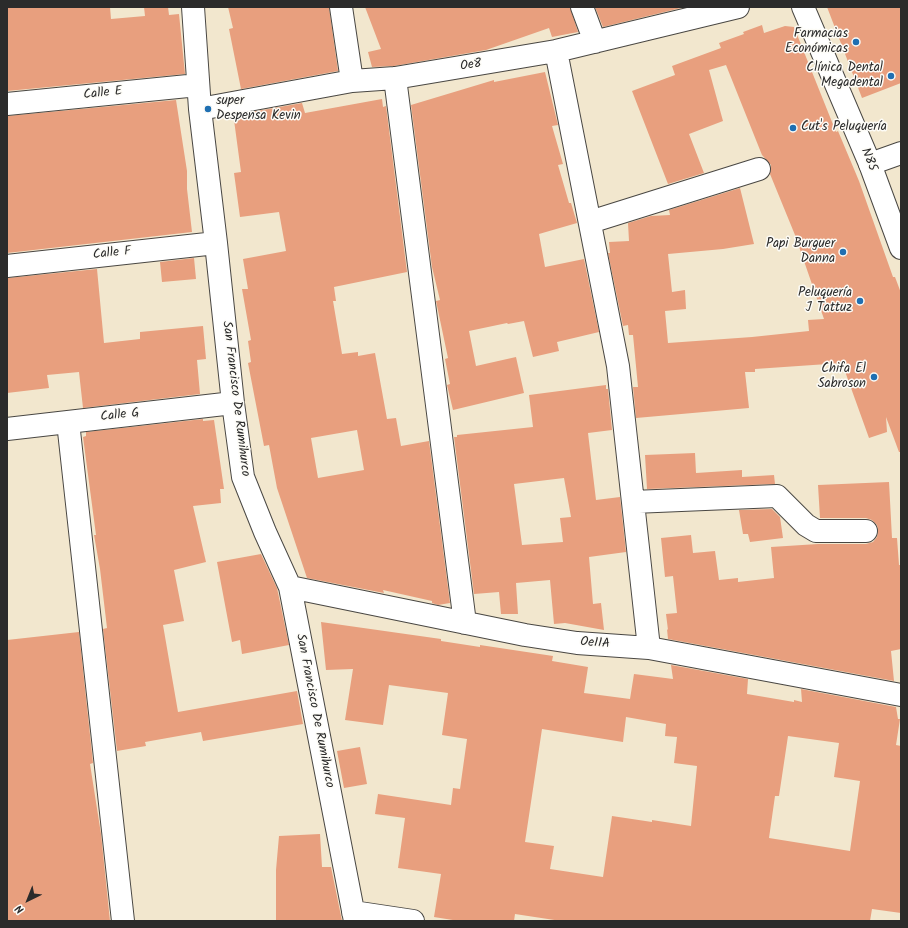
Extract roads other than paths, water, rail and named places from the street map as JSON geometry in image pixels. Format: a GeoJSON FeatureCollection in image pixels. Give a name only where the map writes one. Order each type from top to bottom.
{"type":"FeatureCollection","features":[{"type":"Feature","properties":{"kind":"street","name":"San Francisco De Rumihurco"},"geometry":{"type":"LineString","coordinates":[[193,7],[200,109],[233,403],[243,476],[265,532],[290,587],[354,916]]}},
{"type":"Feature","properties":{"kind":"street"},"geometry":{"type":"LineString","coordinates":[[341,7],[352,81]]}},
{"type":"Feature","properties":{"kind":"street"},"geometry":{"type":"LineString","coordinates":[[582,7],[595,42]]}},
{"type":"Feature","properties":{"kind":"street","name":"Oe8"},"geometry":{"type":"LineString","coordinates":[[200,109],[352,81],[395,78],[556,52],[738,7]]}},
{"type":"Feature","properties":{"kind":"street","name":"N85"},"geometry":{"type":"LineString","coordinates":[[803,7],[870,164],[901,248]]}},
{"type":"Feature","properties":{"kind":"street"},"geometry":{"type":"LineString","coordinates":[[556,52],[618,366],[649,648]]}},
{"type":"Feature","properties":{"kind":"street"},"geometry":{"type":"LineString","coordinates":[[395,78],[465,623]]}},
{"type":"Feature","properties":{"kind":"street","name":"Calle E"},"geometry":{"type":"LineString","coordinates":[[7,104],[198,85]]}},
{"type":"Feature","properties":{"kind":"street"},"geometry":{"type":"LineString","coordinates":[[870,164],[901,153]]}},
{"type":"Feature","properties":{"kind":"street"},"geometry":{"type":"LineString","coordinates":[[590,222],[759,169]]}},
{"type":"Feature","properties":{"kind":"street","name":"Calle F"},"geometry":{"type":"LineString","coordinates":[[7,266],[216,243]]}},
{"type":"Feature","properties":{"kind":"street","name":"Calle G"},"geometry":{"type":"LineString","coordinates":[[7,429],[233,403]]}},
{"type":"Feature","properties":{"kind":"street"},"geometry":{"type":"LineString","coordinates":[[68,422],[123,921]]}},
{"type":"Feature","properties":{"kind":"street"},"geometry":{"type":"LineString","coordinates":[[633,502],[777,496],[806,525],[816,531],[866,531]]}},
{"type":"Feature","properties":{"kind":"street","name":"Oe11A"},"geometry":{"type":"LineString","coordinates":[[290,587],[525,635],[577,643],[649,648],[901,695]]}},
{"type":"Feature","properties":{"kind":"street"},"geometry":{"type":"LineString","coordinates":[[354,916],[413,921]]}},
{"type":"Feature","properties":{"kind":"place","name":"Farmacias Económicas"},"geometry":{"type":"Point","coordinates":[856,42]}},
{"type":"Feature","properties":{"kind":"place","name":"Clínica Dental Megadental"},"geometry":{"type":"Point","coordinates":[891,76]}},
{"type":"Feature","properties":{"kind":"place","name":"super Despensa Kevin"},"geometry":{"type":"Point","coordinates":[208,109]}},
{"type":"Feature","properties":{"kind":"place","name":"Cut's Peluquería"},"geometry":{"type":"Point","coordinates":[793,128]}},
{"type":"Feature","properties":{"kind":"place","name":"Papi Burguer Danna"},"geometry":{"type":"Point","coordinates":[843,252]}},
{"type":"Feature","properties":{"kind":"place","name":"Peluquería J Tattuz"},"geometry":{"type":"Point","coordinates":[860,301]}},
{"type":"Feature","properties":{"kind":"place","name":"Chifa El Sabroson"},"geometry":{"type":"Point","coordinates":[874,377]}}]}
